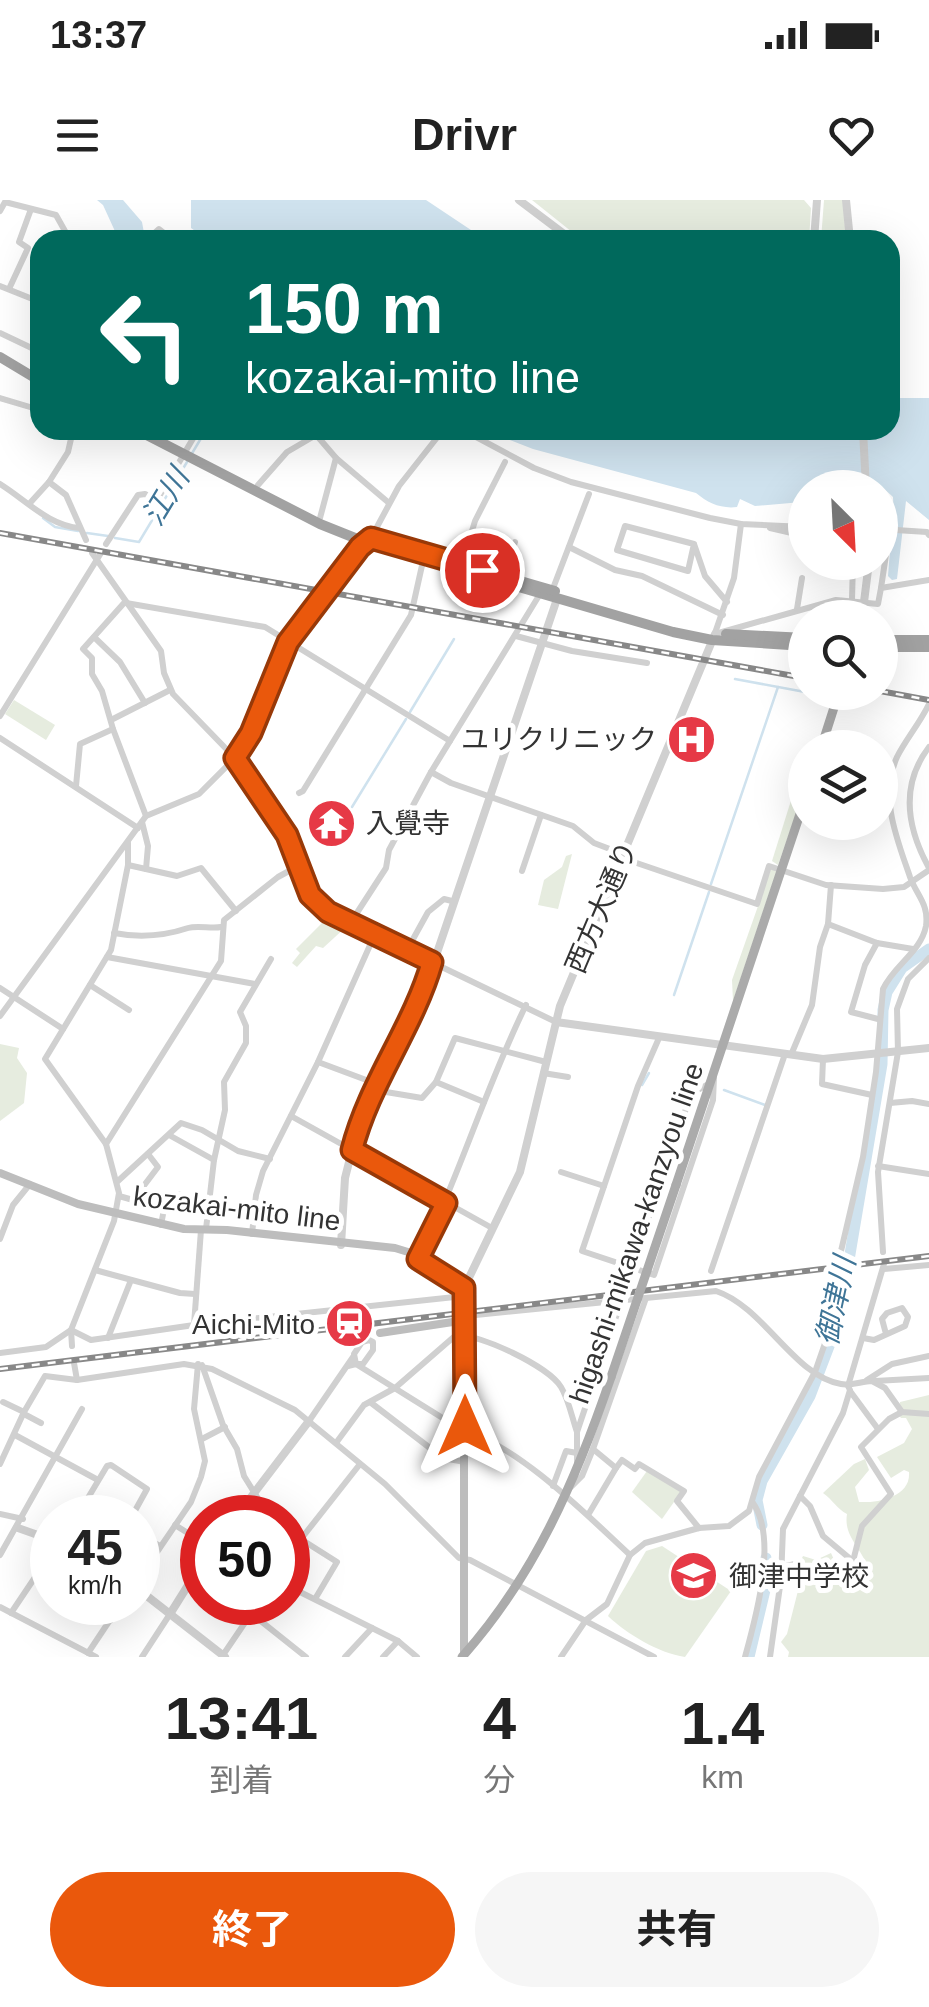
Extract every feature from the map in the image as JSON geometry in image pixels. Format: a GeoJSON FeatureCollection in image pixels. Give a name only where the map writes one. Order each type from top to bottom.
{"type":"FeatureCollection","features":[{"type":"Feature","properties":{"kind":"highway"},"geometry":{"type":"LineString","coordinates":[[0,353],[30,371]]}},
{"type":"Feature","properties":{"kind":"highway"},"geometry":{"type":"LineString","coordinates":[[160,440],[368,540],[462,564],[711,642],[788,645]]}},
{"type":"Feature","properties":{"kind":"highway"},"geometry":{"type":"LineString","coordinates":[[168,440],[320,524],[423,560],[555,595]]}},
{"type":"Feature","properties":{"kind":"highway"},"geometry":{"type":"LineString","coordinates":[[711,642],[788,639]]}},
{"type":"Feature","properties":{"kind":"highway"},"geometry":{"type":"LineString","coordinates":[[898,644],[929,644]]}},
{"type":"Feature","properties":{"kind":"main road","name":"higashi-mikawa-kanzyou line"},"geometry":{"type":"LineString","coordinates":[[464,1656],[518,1585],[577,1472],[792,840]]}},
{"type":"Feature","properties":{"kind":"main road","name":"kozakai-mito line"},"geometry":{"type":"LineString","coordinates":[[0,1173],[115,1215],[162,1225],[395,1248],[418,1259],[464,1292]]}},
{"type":"Feature","properties":{"kind":"main road"},"geometry":{"type":"LineString","coordinates":[[464,1292],[464,1656]]}},
{"type":"Feature","properties":{"kind":"main road"},"geometry":{"type":"LineString","coordinates":[[378,1334],[466,1318]]}},
{"type":"Feature","properties":{"kind":"street"},"geometry":{"type":"LineString","coordinates":[[519,200],[559,230]]}},
{"type":"Feature","properties":{"kind":"street"},"geometry":{"type":"LineString","coordinates":[[814,230],[816,200]]}},
{"type":"Feature","properties":{"kind":"street"},"geometry":{"type":"LineString","coordinates":[[846,200],[849,230]]}},
{"type":"Feature","properties":{"kind":"street"},"geometry":{"type":"LineString","coordinates":[[0,211],[5,202],[56,215],[64,230]]}},
{"type":"Feature","properties":{"kind":"street"},"geometry":{"type":"LineString","coordinates":[[30,298],[4,287],[28,248],[19,242],[31,209]]}},
{"type":"Feature","properties":{"kind":"street"},"geometry":{"type":"LineString","coordinates":[[0,333],[30,347]]}},
{"type":"Feature","properties":{"kind":"street"},"geometry":{"type":"LineString","coordinates":[[0,398],[30,407]]}},
{"type":"Feature","properties":{"kind":"street"},"geometry":{"type":"LineString","coordinates":[[30,502],[49,482],[68,452],[71,440]]}},
{"type":"Feature","properties":{"kind":"street"},"geometry":{"type":"LineString","coordinates":[[106,544],[138,495],[157,500],[190,453],[193,440]]}},
{"type":"Feature","properties":{"kind":"street"},"geometry":{"type":"LineString","coordinates":[[258,485],[287,452],[304,440]]}},
{"type":"Feature","properties":{"kind":"street"},"geometry":{"type":"LineString","coordinates":[[320,440],[389,504]]}},
{"type":"Feature","properties":{"kind":"street"},"geometry":{"type":"LineString","coordinates":[[0,1016],[142,822],[199,794],[235,758],[251,733],[288,642],[368,540],[435,440]]}},
{"type":"Feature","properties":{"kind":"street"},"geometry":{"type":"LineString","coordinates":[[482,440],[552,476],[741,524],[788,527]]}},
{"type":"Feature","properties":{"kind":"street"},"geometry":{"type":"LineString","coordinates":[[864,440],[865,470]]}},
{"type":"Feature","properties":{"kind":"street"},"geometry":{"type":"LineString","coordinates":[[320,518],[336,458]]}},
{"type":"Feature","properties":{"kind":"street"},"geometry":{"type":"LineString","coordinates":[[462,564],[475,521],[506,462]]}},
{"type":"Feature","properties":{"kind":"street"},"geometry":{"type":"LineString","coordinates":[[49,482],[66,495],[86,540]]}},
{"type":"Feature","properties":{"kind":"street"},"geometry":{"type":"LineString","coordinates":[[0,484],[56,524],[80,528]]}},
{"type":"Feature","properties":{"kind":"street"},"geometry":{"type":"LineString","coordinates":[[342,1244],[346,1178],[360,1119],[417,1009],[543,643],[569,547],[589,494]]}},
{"type":"Feature","properties":{"kind":"street"},"geometry":{"type":"LineString","coordinates":[[711,642],[734,578],[741,524]]}},
{"type":"Feature","properties":{"kind":"street"},"geometry":{"type":"LineString","coordinates":[[626,526],[694,544],[688,571],[617,550],[626,526]]}},
{"type":"Feature","properties":{"kind":"street"},"geometry":{"type":"LineString","coordinates":[[764,526],[788,532]]}},
{"type":"Feature","properties":{"kind":"street"},"geometry":{"type":"LineString","coordinates":[[898,530],[929,535]]}},
{"type":"Feature","properties":{"kind":"street"},"geometry":{"type":"LineString","coordinates":[[502,576],[514,542]]}},
{"type":"Feature","properties":{"kind":"street"},"geometry":{"type":"LineString","coordinates":[[694,544],[705,576],[727,602]]}},
{"type":"Feature","properties":{"kind":"street"},"geometry":{"type":"LineString","coordinates":[[569,547],[723,615]]}},
{"type":"Feature","properties":{"kind":"street"},"geometry":{"type":"LineString","coordinates":[[0,716],[97,555],[124,603],[161,651],[170,690],[235,758],[287,835],[310,895],[328,912],[556,1022],[823,1059],[929,1048]]}},
{"type":"Feature","properties":{"kind":"street"},"geometry":{"type":"LineString","coordinates":[[642,576],[646,559]]}},
{"type":"Feature","properties":{"kind":"street"},"geometry":{"type":"LineString","coordinates":[[298,793],[411,615],[423,560]]}},
{"type":"Feature","properties":{"kind":"street"},"geometry":{"type":"LineString","coordinates":[[852,600],[853,580]]}},
{"type":"Feature","properties":{"kind":"street"},"geometry":{"type":"LineString","coordinates":[[879,600],[882,580]]}},
{"type":"Feature","properties":{"kind":"street"},"geometry":{"type":"LineString","coordinates":[[881,588],[929,580]]}},
{"type":"Feature","properties":{"kind":"street"},"geometry":{"type":"LineString","coordinates":[[351,922],[386,868],[390,850],[431,772],[540,594]]}},
{"type":"Feature","properties":{"kind":"street"},"geometry":{"type":"LineString","coordinates":[[124,603],[265,627],[450,741]]}},
{"type":"Feature","properties":{"kind":"street"},"geometry":{"type":"LineString","coordinates":[[124,603],[83,649],[92,658],[92,674],[102,692],[142,822],[148,846],[146,869]]}},
{"type":"Feature","properties":{"kind":"street"},"geometry":{"type":"LineString","coordinates":[[711,642],[788,612]]}},
{"type":"Feature","properties":{"kind":"street"},"geometry":{"type":"LineString","coordinates":[[516,636],[584,654],[647,662]]}},
{"type":"Feature","properties":{"kind":"street"},"geometry":{"type":"LineString","coordinates":[[94,637],[120,662],[145,702]]}},
{"type":"Feature","properties":{"kind":"street","name":"西方大通り"},"geometry":{"type":"LineString","coordinates":[[464,1292],[520,1172],[556,1022],[711,642]]}},
{"type":"Feature","properties":{"kind":"street"},"geometry":{"type":"LineString","coordinates":[[76,786],[80,744],[170,690]]}},
{"type":"Feature","properties":{"kind":"street"},"geometry":{"type":"LineString","coordinates":[[841,1251],[863,1157],[878,1055],[878,1019],[887,979],[924,936],[928,918],[890,813],[889,789],[899,753],[929,704]]}},
{"type":"Feature","properties":{"kind":"street"},"geometry":{"type":"LineString","coordinates":[[0,738],[142,822]]}},
{"type":"Feature","properties":{"kind":"street"},"geometry":{"type":"LineString","coordinates":[[431,772],[451,784],[573,826],[594,843],[622,856],[756,904],[769,866],[832,885],[894,889],[914,882],[928,870],[910,820],[908,797],[917,766],[929,747]]}},
{"type":"Feature","properties":{"kind":"street"},"geometry":{"type":"LineString","coordinates":[[522,871],[541,815]]}},
{"type":"Feature","properties":{"kind":"street"},"geometry":{"type":"LineString","coordinates":[[72,1346],[71,1330],[115,1215],[118,1182],[106,1144],[45,1058],[108,957],[128,865],[128,841]]}},
{"type":"Feature","properties":{"kind":"street"},"geometry":{"type":"LineString","coordinates":[[128,865],[177,876],[201,868],[236,911]]}},
{"type":"Feature","properties":{"kind":"street"},"geometry":{"type":"LineString","coordinates":[[106,1144],[223,957],[224,920],[278,877],[300,865]]}},
{"type":"Feature","properties":{"kind":"street"},"geometry":{"type":"LineString","coordinates":[[712,1271],[788,1055],[812,1005],[832,885]]}},
{"type":"Feature","properties":{"kind":"street"},"geometry":{"type":"LineString","coordinates":[[407,950],[428,912],[444,899],[452,902]]}},
{"type":"Feature","properties":{"kind":"street"},"geometry":{"type":"LineString","coordinates":[[828,924],[877,943],[914,950]]}},
{"type":"Feature","properties":{"kind":"street"},"geometry":{"type":"LineString","coordinates":[[114,934],[175,935],[191,927],[221,927]]}},
{"type":"Feature","properties":{"kind":"street"},"geometry":{"type":"LineString","coordinates":[[252,1234],[256,1195],[270,1159],[375,934]]}},
{"type":"Feature","properties":{"kind":"street"},"geometry":{"type":"LineString","coordinates":[[877,943],[865,965],[851,1012],[878,1019]]}},
{"type":"Feature","properties":{"kind":"street"},"geometry":{"type":"LineString","coordinates":[[108,957],[255,984]]}},
{"type":"Feature","properties":{"kind":"street"},"geometry":{"type":"LineString","coordinates":[[883,1252],[878,1166],[897,1052],[897,1010],[908,979],[929,958]]}},
{"type":"Feature","properties":{"kind":"street"},"geometry":{"type":"LineString","coordinates":[[194,1325],[214,1160],[225,1110],[224,1082],[246,1042],[246,1026],[240,1012],[271,959]]}},
{"type":"Feature","properties":{"kind":"street"},"geometry":{"type":"LineString","coordinates":[[90,985],[130,1010]]}},
{"type":"Feature","properties":{"kind":"street"},"geometry":{"type":"LineString","coordinates":[[0,988],[63,1029]]}},
{"type":"Feature","properties":{"kind":"street"},"geometry":{"type":"LineString","coordinates":[[418,1259],[446,1203],[503,1052],[526,1005]]}},
{"type":"Feature","properties":{"kind":"street"},"geometry":{"type":"LineString","coordinates":[[318,1062],[376,1087],[422,1098],[436,1082],[455,1038],[546,1062]]}},
{"type":"Feature","properties":{"kind":"street"},"geometry":{"type":"LineString","coordinates":[[659,1038],[638,1086],[582,1251],[654,1275],[713,1100],[714,1071]]}},
{"type":"Feature","properties":{"kind":"street"},"geometry":{"type":"LineString","coordinates":[[823,1059],[822,1084],[872,1095]]}},
{"type":"Feature","properties":{"kind":"street"},"geometry":{"type":"LineString","coordinates":[[544,1073],[568,1077]]}},
{"type":"Feature","properties":{"kind":"street"},"geometry":{"type":"LineString","coordinates":[[436,1082],[484,1102]]}},
{"type":"Feature","properties":{"kind":"street"},"geometry":{"type":"LineString","coordinates":[[632,1266],[691,1094],[710,1082]]}},
{"type":"Feature","properties":{"kind":"street"},"geometry":{"type":"LineString","coordinates":[[890,1103],[929,1104]]}},
{"type":"Feature","properties":{"kind":"street"},"geometry":{"type":"LineString","coordinates":[[292,1116],[492,1228]]}},
{"type":"Feature","properties":{"kind":"street"},"geometry":{"type":"LineString","coordinates":[[118,1182],[181,1123],[218,1144],[270,1159]]}},
{"type":"Feature","properties":{"kind":"street"},"geometry":{"type":"LineString","coordinates":[[169,1135],[214,1160]]}},
{"type":"Feature","properties":{"kind":"street"},"geometry":{"type":"LineString","coordinates":[[119,1196],[133,1200],[158,1167],[148,1154]]}},
{"type":"Feature","properties":{"kind":"street"},"geometry":{"type":"LineString","coordinates":[[878,1166],[929,1174]]}},
{"type":"Feature","properties":{"kind":"street"},"geometry":{"type":"LineString","coordinates":[[560,1172],[604,1186]]}},
{"type":"Feature","properties":{"kind":"street"},"geometry":{"type":"LineString","coordinates":[[0,1239],[13,1205],[30,1184]]}},
{"type":"Feature","properties":{"kind":"street"},"geometry":{"type":"LineString","coordinates":[[162,1225],[167,1193],[209,1199]]}},
{"type":"Feature","properties":{"kind":"street"},"geometry":{"type":"LineString","coordinates":[[770,1657],[783,1528],[843,1413],[884,1266],[929,1265]]}},
{"type":"Feature","properties":{"kind":"street"},"geometry":{"type":"LineString","coordinates":[[96,1270],[196,1294]]}},
{"type":"Feature","properties":{"kind":"street"},"geometry":{"type":"LineString","coordinates":[[561,1657],[586,1620],[607,1604],[630,1556],[645,1544],[736,1522],[753,1502],[759,1476],[816,1372],[831,1326],[837,1273]]}},
{"type":"Feature","properties":{"kind":"street"},"geometry":{"type":"LineString","coordinates":[[108,1338],[130,1280]]}},
{"type":"Feature","properties":{"kind":"street"},"geometry":{"type":"LineString","coordinates":[[466,1318],[716,1291],[727,1294],[756,1316],[816,1372],[848,1388],[878,1430]]}},
{"type":"Feature","properties":{"kind":"street"},"geometry":{"type":"LineString","coordinates":[[71,1330],[91,1340],[464,1292]]}},
{"type":"Feature","properties":{"kind":"street"},"geometry":{"type":"LineString","coordinates":[[571,1486],[582,1476],[593,1449],[646,1298]]}},
{"type":"Feature","properties":{"kind":"street"},"geometry":{"type":"LineString","coordinates":[[577,1472],[578,1432],[621,1301]]}},
{"type":"Feature","properties":{"kind":"street"},"geometry":{"type":"LineString","coordinates":[[863,1338],[874,1340],[904,1326],[908,1317],[902,1308],[882,1319],[886,1334]]}},
{"type":"Feature","properties":{"kind":"street"},"geometry":{"type":"LineString","coordinates":[[0,1353],[46,1347],[71,1330]]}},
{"type":"Feature","properties":{"kind":"street"},"geometry":{"type":"LineString","coordinates":[[357,1363],[364,1340],[378,1334]]}},
{"type":"Feature","properties":{"kind":"street"},"geometry":{"type":"LineString","coordinates":[[252,1495],[374,1345],[378,1334]]}},
{"type":"Feature","properties":{"kind":"street"},"geometry":{"type":"LineString","coordinates":[[336,1443],[370,1402],[394,1388],[436,1349],[456,1335],[466,1334],[515,1355],[558,1382],[578,1432]]}},
{"type":"Feature","properties":{"kind":"street"},"geometry":{"type":"LineString","coordinates":[[364,1340],[372,1340],[374,1345]]}},
{"type":"Feature","properties":{"kind":"street"},"geometry":{"type":"LineString","coordinates":[[869,1381],[892,1364],[929,1356]]}},
{"type":"Feature","properties":{"kind":"street"},"geometry":{"type":"LineString","coordinates":[[74,1363],[76,1380]]}},
{"type":"Feature","properties":{"kind":"street"},"geometry":{"type":"LineString","coordinates":[[357,1363],[449,1422],[491,1442],[553,1486],[630,1556]]}},
{"type":"Feature","properties":{"kind":"street"},"geometry":{"type":"LineString","coordinates":[[200,1365],[237,1449],[244,1476],[255,1495]]}},
{"type":"Feature","properties":{"kind":"street"},"geometry":{"type":"LineString","coordinates":[[160,1546],[198,1488],[205,1461],[194,1408],[200,1365]]}},
{"type":"Feature","properties":{"kind":"street"},"geometry":{"type":"LineString","coordinates":[[0,1464],[45,1376],[76,1380],[200,1365],[279,1400],[309,1421],[410,1508],[450,1550],[654,1657]]}},
{"type":"Feature","properties":{"kind":"street"},"geometry":{"type":"LineString","coordinates":[[848,1388],[869,1381],[929,1378]]}},
{"type":"Feature","properties":{"kind":"street"},"geometry":{"type":"LineString","coordinates":[[869,1381],[886,1388],[902,1412]]}},
{"type":"Feature","properties":{"kind":"street"},"geometry":{"type":"LineString","coordinates":[[4,1402],[41,1424]]}},
{"type":"Feature","properties":{"kind":"street"},"geometry":{"type":"LineString","coordinates":[[370,1402],[443,1458],[465,1462]]}},
{"type":"Feature","properties":{"kind":"street"},"geometry":{"type":"LineString","coordinates":[[0,1556],[82,1409]]}},
{"type":"Feature","properties":{"kind":"street"},"geometry":{"type":"LineString","coordinates":[[782,1566],[799,1563],[818,1576],[854,1562],[862,1526],[891,1494],[862,1447],[902,1412],[929,1414]]}},
{"type":"Feature","properties":{"kind":"street"},"geometry":{"type":"LineString","coordinates":[[202,1440],[225,1428]]}},
{"type":"Feature","properties":{"kind":"street"},"geometry":{"type":"LineString","coordinates":[[15,1435],[98,1480]]}},
{"type":"Feature","properties":{"kind":"street"},"geometry":{"type":"LineString","coordinates":[[593,1449],[616,1468]]}},
{"type":"Feature","properties":{"kind":"street"},"geometry":{"type":"LineString","coordinates":[[553,1486],[566,1451],[577,1453]]}},
{"type":"Feature","properties":{"kind":"street"},"geometry":{"type":"LineString","coordinates":[[588,1516],[622,1460],[635,1469],[640,1464],[684,1491],[677,1501],[699,1528]]}},
{"type":"Feature","properties":{"kind":"street"},"geometry":{"type":"LineString","coordinates":[[310,1528],[360,1464]]}},
{"type":"Feature","properties":{"kind":"street"},"geometry":{"type":"LineString","coordinates":[[90,1495],[111,1465],[147,1489],[144,1495]]}},
{"type":"Feature","properties":{"kind":"street"},"geometry":{"type":"LineString","coordinates":[[800,1496],[810,1506],[822,1536],[854,1562]]}},
{"type":"Feature","properties":{"kind":"street"},"geometry":{"type":"LineString","coordinates":[[745,1657],[764,1566],[760,1517],[753,1502]]}},
{"type":"Feature","properties":{"kind":"street"},"geometry":{"type":"LineString","coordinates":[[0,1514],[30,1529]]}},
{"type":"Feature","properties":{"kind":"street"},"geometry":{"type":"LineString","coordinates":[[175,1525],[180,1528]]}},
{"type":"Feature","properties":{"kind":"street"},"geometry":{"type":"LineString","coordinates":[[310,1546],[337,1562],[316,1600]]}},
{"type":"Feature","properties":{"kind":"street"},"geometry":{"type":"LineString","coordinates":[[12,1612],[30,1586]]}},
{"type":"Feature","properties":{"kind":"street"},"geometry":{"type":"LineString","coordinates":[[310,1597],[398,1641],[417,1657]]}},
{"type":"Feature","properties":{"kind":"street"},"geometry":{"type":"LineString","coordinates":[[142,1657],[180,1599]]}},
{"type":"Feature","properties":{"kind":"street"},"geometry":{"type":"LineString","coordinates":[[0,1606],[92,1655],[107,1625]]}},
{"type":"Feature","properties":{"kind":"street"},"geometry":{"type":"LineString","coordinates":[[160,1606],[224,1656],[245,1625]]}},
{"type":"Feature","properties":{"kind":"street"},"geometry":{"type":"LineString","coordinates":[[266,1625],[306,1657]]}},
{"type":"Feature","properties":{"kind":"street"},"geometry":{"type":"LineString","coordinates":[[345,1657],[372,1628]]}},
{"type":"Feature","properties":{"kind":"street"},"geometry":{"type":"LineString","coordinates":[[383,1657],[398,1641]]}},
{"type":"Feature","properties":{"kind":"shaded area"},"geometry":{"type":"Polygon","coordinates":[[[532,200],[804,200],[811,208],[810,230],[570,230],[532,200]]]}},
{"type":"Feature","properties":{"kind":"shaded area"},"geometry":{"type":"Polygon","coordinates":[[[824,200],[843,200],[845,230],[822,230],[824,200]]]}},
{"type":"Feature","properties":{"kind":"shaded area"},"geometry":{"type":"Polygon","coordinates":[[[14,700],[55,725],[46,740],[5,714],[14,700]]]}},
{"type":"Feature","properties":{"kind":"shaded area"},"geometry":{"type":"Polygon","coordinates":[[[788,810],[788,836],[778,865],[772,861],[788,810]]]}},
{"type":"Feature","properties":{"kind":"shaded area"},"geometry":{"type":"Polygon","coordinates":[[[572,854],[558,909],[538,905],[544,880],[572,854]]]}},
{"type":"Feature","properties":{"kind":"shaded area"},"geometry":{"type":"Polygon","coordinates":[[[771,869],[777,870],[733,1001],[732,980],[771,869]]]}},
{"type":"Feature","properties":{"kind":"shaded area"},"geometry":{"type":"Polygon","coordinates":[[[330,915],[347,926],[323,948],[316,946],[297,967],[292,963],[300,953],[296,949],[330,915]]]}},
{"type":"Feature","properties":{"kind":"shaded area"},"geometry":{"type":"Polygon","coordinates":[[[0,1044],[19,1048],[17,1058],[27,1073],[24,1103],[0,1121],[0,1044]]]}},
{"type":"Feature","properties":{"kind":"shaded area"},"geometry":{"type":"Polygon","coordinates":[[[929,1395],[929,1657],[788,1657],[789,1652],[781,1642],[787,1634],[803,1571],[803,1556],[816,1560],[831,1553],[835,1562],[848,1560],[853,1569],[863,1573],[868,1570],[848,1530],[847,1514],[823,1493],[854,1464],[865,1459],[869,1470],[855,1487],[859,1502],[884,1500],[899,1493],[909,1472],[904,1470],[891,1478],[877,1457],[904,1443],[912,1429],[906,1418],[898,1414],[900,1402],[929,1395]]]}},
{"type":"Feature","properties":{"kind":"shaded area"},"geometry":{"type":"Polygon","coordinates":[[[647,1471],[681,1492],[662,1519],[632,1492],[647,1471]]]}},
{"type":"Feature","properties":{"kind":"shaded area"},"geometry":{"type":"Polygon","coordinates":[[[662,1546],[731,1591],[685,1657],[644,1642],[608,1616],[646,1551],[662,1546]]]}},
{"type":"Feature","properties":{"kind":"water"},"geometry":{"type":"Polygon","coordinates":[[[97,200],[123,200],[142,222],[143,230],[114,230],[97,200]]]}},
{"type":"Feature","properties":{"kind":"water"},"geometry":{"type":"Polygon","coordinates":[[[191,200],[426,200],[471,230],[194,230],[191,200]]]}},
{"type":"Feature","properties":{"kind":"water"},"geometry":{"type":"Polygon","coordinates":[[[900,398],[929,398],[929,520],[906,501],[898,570],[898,470],[788,470],[788,503],[755,506],[740,499],[737,507],[726,507],[696,493],[510,440],[900,440],[900,398]]]}},
{"type":"Feature","properties":{"kind":"waterway","name":"江川"},"geometry":{"type":"LineString","coordinates":[[191,455],[200,440]]}},
{"type":"Feature","properties":{"kind":"waterway","name":"江川"},"geometry":{"type":"LineString","coordinates":[[115,538],[139,542],[187,462]]}},
{"type":"Feature","properties":{"kind":"waterway"},"geometry":{"type":"LineString","coordinates":[[43,518],[55,527],[78,531]]}},
{"type":"Feature","properties":{"kind":"waterway"},"geometry":{"type":"LineString","coordinates":[[87,533],[108,536]]}},
{"type":"Feature","properties":{"kind":"waterway"},"geometry":{"type":"LineString","coordinates":[[410,712],[454,639]]}},
{"type":"Feature","properties":{"kind":"waterway"},"geometry":{"type":"LineString","coordinates":[[735,679],[788,689]]}},
{"type":"Feature","properties":{"kind":"waterway"},"geometry":{"type":"LineString","coordinates":[[711,884],[778,687]]}},
{"type":"Feature","properties":{"kind":"waterway"},"geometry":{"type":"LineString","coordinates":[[352,807],[406,719]]}},
{"type":"Feature","properties":{"kind":"waterway"},"geometry":{"type":"LineString","coordinates":[[674,995],[709,892]]}},
{"type":"Feature","properties":{"kind":"waterway","name":"御津川"},"geometry":{"type":"LineString","coordinates":[[762,1525],[757,1500],[762,1481],[810,1396],[831,1341],[847,1272],[882,1064],[887,992],[902,968],[929,949]]}},
{"type":"Feature","properties":{"kind":"waterway"},"geometry":{"type":"LineString","coordinates":[[642,1085],[649,1073]]}},
{"type":"Feature","properties":{"kind":"waterway"},"geometry":{"type":"LineString","coordinates":[[724,1090],[765,1105]]}},
{"type":"Feature","properties":{"kind":"waterway","name":"御津川"},"geometry":{"type":"LineString","coordinates":[[749,1657],[766,1586],[766,1558]]}},
{"type":"Feature","properties":{"kind":"tunnel"},"geometry":{"type":"LineString","coordinates":[[837,1273],[841,1251]]}},
{"type":"Feature","properties":{"kind":"railway"},"geometry":{"type":"LineString","coordinates":[[0,533],[788,675]]}},
{"type":"Feature","properties":{"kind":"railway"},"geometry":{"type":"LineString","coordinates":[[898,694],[929,700]]}},
{"type":"Feature","properties":{"kind":"railway"},"geometry":{"type":"LineString","coordinates":[[0,1369],[929,1256]]}},
{"type":"Feature","properties":{"kind":"place","name":"ユリクリニック"},"geometry":{"type":"Point","coordinates":[692,739]}},
{"type":"Feature","properties":{"kind":"place","name":"入覺寺"},"geometry":{"type":"Point","coordinates":[331,823]}},
{"type":"Feature","properties":{"kind":"place","name":"Aichi-Mito"},"geometry":{"type":"Point","coordinates":[350,1324]}},
{"type":"Feature","properties":{"kind":"place","name":"御津中学校"},"geometry":{"type":"Point","coordinates":[694,1576]}},
{"type":"Feature","properties":{"kind":"route"},"geometry":{"type":"LineString","coordinates":[[465,1426],[464,1288],[418,1259],[446,1203],[352,1150],[360,1119],[417,1009],[432,962],[328,912],[310,895],[287,835],[235,758],[251,733],[288,642],[371,538],[482,570]]}}]}
